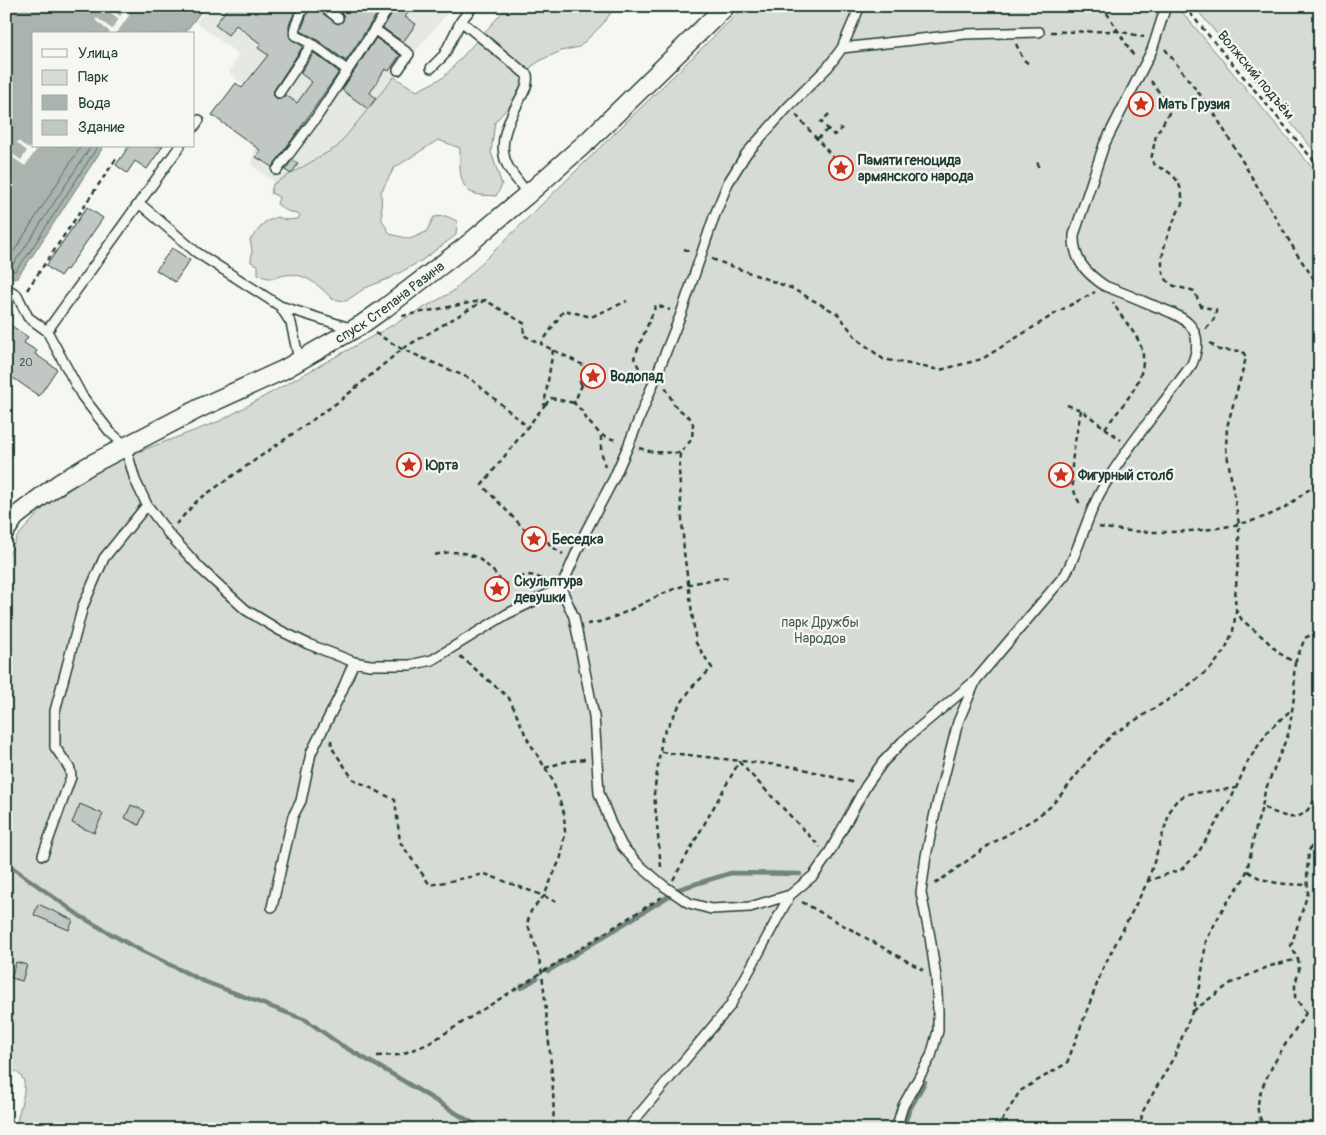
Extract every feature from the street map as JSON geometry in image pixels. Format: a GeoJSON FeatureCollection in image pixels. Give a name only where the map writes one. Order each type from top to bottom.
{"type":"FeatureCollection","features":[{"type":"Feature","properties":{"kind":"street","name":"спуск Степана Разина"},"geometry":{"type":"LineString","coordinates":[[6,530],[15,517],[60,483],[125,445],[283,370],[357,327],[466,246],[528,194],[590,139],[726,6]]}},
{"type":"Feature","properties":{"kind":"lane"},"geometry":{"type":"LineString","coordinates":[[304,6],[295,26],[295,34],[347,70]]}},
{"type":"Feature","properties":{"kind":"lane"},"geometry":{"type":"LineString","coordinates":[[323,6],[338,18]]}},
{"type":"Feature","properties":{"kind":"lane"},"geometry":{"type":"LineString","coordinates":[[277,170],[316,118],[388,9],[377,6]]}},
{"type":"Feature","properties":{"kind":"lane"},"geometry":{"type":"LineString","coordinates":[[431,68],[444,55],[461,21],[473,6]]}},
{"type":"Feature","properties":{"kind":"lane"},"geometry":{"type":"LineString","coordinates":[[6,288],[17,295],[28,317],[47,331],[82,396],[110,432],[125,445],[134,480],[147,505],[168,533],[201,569],[246,610],[279,630],[308,644],[354,662],[379,666],[410,665],[432,660],[507,614],[561,588],[572,561],[614,478],[659,372],[714,217],[728,184],[746,154],[788,107],[828,67],[842,48],[860,6]]}},
{"type":"Feature","properties":{"kind":"lane"},"geometry":{"type":"LineString","coordinates":[[632,1123],[730,1006],[790,895],[814,875],[828,856],[866,786],[883,762],[903,741],[976,680],[1065,575],[1101,491],[1130,447],[1192,364],[1197,342],[1195,334],[1182,317],[1105,286],[1084,269],[1076,256],[1073,246],[1074,235],[1104,145],[1152,50],[1166,6]]}},
{"type":"Feature","properties":{"kind":"lane"},"geometry":{"type":"LineString","coordinates":[[461,21],[527,76],[528,81],[525,89],[506,130],[502,151],[508,168],[528,194]]}},
{"type":"Feature","properties":{"kind":"lane"},"geometry":{"type":"LineString","coordinates":[[374,29],[409,54],[398,70]]}},
{"type":"Feature","properties":{"kind":"lane"},"geometry":{"type":"LineString","coordinates":[[842,48],[965,34],[1039,32]]}},
{"type":"Feature","properties":{"kind":"lane"},"geometry":{"type":"LineString","coordinates":[[279,93],[312,44]]}},
{"type":"Feature","properties":{"kind":"lane"},"geometry":{"type":"LineString","coordinates":[[47,331],[179,148]]}},
{"type":"Feature","properties":{"kind":"lane"},"geometry":{"type":"LineString","coordinates":[[139,203],[196,252],[280,306],[357,327]]}},
{"type":"Feature","properties":{"kind":"lane"},"geometry":{"type":"LineString","coordinates":[[280,306],[291,323],[299,360]]}},
{"type":"Feature","properties":{"kind":"lane"},"geometry":{"type":"LineString","coordinates":[[43,855],[71,777],[70,769],[55,747],[54,711],[82,606],[104,558],[147,505]]}},
{"type":"Feature","properties":{"kind":"lane"},"geometry":{"type":"LineString","coordinates":[[561,588],[569,603],[575,625],[594,716],[599,793],[622,846],[638,864],[667,889],[689,903],[711,909],[750,907],[790,895]]}},
{"type":"Feature","properties":{"kind":"lane"},"geometry":{"type":"LineString","coordinates":[[272,907],[293,816],[301,801],[311,753],[328,716],[342,693],[354,662]]}},
{"type":"Feature","properties":{"kind":"lane"},"geometry":{"type":"LineString","coordinates":[[896,1129],[903,1106],[932,1056],[938,1031],[936,977],[921,893],[926,856],[936,808],[958,722],[976,680]]}},
{"type":"Feature","properties":{"kind":"path"},"geometry":{"type":"LineString","coordinates":[[1101,6],[1169,108],[1168,118],[1156,135],[1151,160],[1154,165],[1171,174],[1178,181],[1182,204],[1164,246],[1163,270],[1171,284],[1194,291],[1201,306],[1216,310],[1216,315],[1205,332]]}},
{"type":"Feature","properties":{"kind":"path","name":"Волжский подъём"},"geometry":{"type":"LineString","coordinates":[[1184,6],[1320,168]]}},
{"type":"Feature","properties":{"kind":"path"},"geometry":{"type":"LineString","coordinates":[[1039,32],[1118,31],[1146,37],[1150,41],[1152,50]]}},
{"type":"Feature","properties":{"kind":"path"},"geometry":{"type":"LineString","coordinates":[[1157,38],[1214,113],[1297,254],[1320,288]]}},
{"type":"Feature","properties":{"kind":"path"},"geometry":{"type":"LineString","coordinates":[[1023,59],[1030,65]]}},
{"type":"Feature","properties":{"kind":"path"},"geometry":{"type":"LineString","coordinates":[[788,107],[839,164]]}},
{"type":"Feature","properties":{"kind":"path"},"geometry":{"type":"LineString","coordinates":[[829,114],[821,122],[834,135],[842,128]]}},
{"type":"Feature","properties":{"kind":"path"},"geometry":{"type":"LineString","coordinates":[[817,140],[828,129]]}},
{"type":"Feature","properties":{"kind":"path"},"geometry":{"type":"LineString","coordinates":[[6,320],[116,158]]}},
{"type":"Feature","properties":{"kind":"path"},"geometry":{"type":"LineString","coordinates":[[1038,162],[1038,167]]}},
{"type":"Feature","properties":{"kind":"path"},"geometry":{"type":"LineString","coordinates":[[684,249],[791,288],[838,314],[857,339],[883,359],[940,370],[982,360],[1061,310],[1105,286]]}},
{"type":"Feature","properties":{"kind":"path"},"geometry":{"type":"LineString","coordinates":[[399,317],[485,300],[525,324],[523,335],[588,369],[588,372],[579,380],[582,385]]}},
{"type":"Feature","properties":{"kind":"path"},"geometry":{"type":"LineString","coordinates":[[168,533],[198,500],[342,400],[402,349],[485,300]]}},
{"type":"Feature","properties":{"kind":"path"},"geometry":{"type":"LineString","coordinates":[[541,344],[564,310],[591,317],[627,301]]}},
{"type":"Feature","properties":{"kind":"path"},"geometry":{"type":"LineString","coordinates":[[634,358],[656,305]]}},
{"type":"Feature","properties":{"kind":"path"},"geometry":{"type":"LineString","coordinates":[[1105,428],[1138,382],[1144,360],[1138,340],[1119,313]]}},
{"type":"Feature","properties":{"kind":"path"},"geometry":{"type":"LineString","coordinates":[[357,327],[471,379],[528,427]]}},
{"type":"Feature","properties":{"kind":"path"},"geometry":{"type":"LineString","coordinates":[[921,893],[990,845],[1034,819],[1050,807],[1089,759],[1113,734],[1176,695],[1212,667],[1225,650],[1233,630],[1236,610],[1235,598],[1239,549],[1239,524],[1226,448],[1227,427],[1246,358],[1243,351],[1219,350],[1210,344],[1206,338]]}},
{"type":"Feature","properties":{"kind":"path"},"geometry":{"type":"LineString","coordinates":[[544,406],[553,350]]}},
{"type":"Feature","properties":{"kind":"path"},"geometry":{"type":"LineString","coordinates":[[574,403],[582,385],[595,372]]}},
{"type":"Feature","properties":{"kind":"path"},"geometry":{"type":"LineString","coordinates":[[659,372],[675,406],[690,418],[693,424],[692,439],[680,453],[680,505],[696,643],[712,668],[694,686],[679,706],[662,737],[654,794],[667,889]]}},
{"type":"Feature","properties":{"kind":"path"},"geometry":{"type":"LineString","coordinates":[[572,561],[552,547],[537,529],[530,535],[482,485],[551,398],[574,403],[583,412],[600,436],[605,467],[614,478]]}},
{"type":"Feature","properties":{"kind":"path"},"geometry":{"type":"LineString","coordinates":[[1067,405],[1081,410],[1130,447]]}},
{"type":"Feature","properties":{"kind":"path"},"geometry":{"type":"LineString","coordinates":[[1081,410],[1073,456],[1072,479],[1074,494],[1090,515]]}},
{"type":"Feature","properties":{"kind":"path"},"geometry":{"type":"LineString","coordinates":[[600,436],[653,452],[680,453]]}},
{"type":"Feature","properties":{"kind":"path"},"geometry":{"type":"LineString","coordinates":[[1086,524],[1111,529],[1153,532],[1203,531],[1239,524],[1277,512],[1320,481]]}},
{"type":"Feature","properties":{"kind":"path"},"geometry":{"type":"LineString","coordinates":[[436,555],[463,552],[474,556],[493,570],[504,585],[523,576],[530,575],[537,576],[546,584]]}},
{"type":"Feature","properties":{"kind":"path"},"geometry":{"type":"LineString","coordinates":[[575,625],[593,624],[616,616],[671,590],[730,577]]}},
{"type":"Feature","properties":{"kind":"path"},"geometry":{"type":"LineString","coordinates":[[1236,610],[1242,620],[1279,653],[1295,663]]}},
{"type":"Feature","properties":{"kind":"path"},"geometry":{"type":"LineString","coordinates":[[1139,1129],[1143,1111],[1175,1054],[1192,1012],[1200,987],[1206,941],[1222,910],[1248,871],[1265,792],[1288,732],[1295,690],[1295,663],[1305,638],[1320,630]]}},
{"type":"Feature","properties":{"kind":"path"},"geometry":{"type":"LineString","coordinates":[[452,649],[509,698],[528,740],[552,779],[564,813],[565,832],[560,857],[544,896],[530,911],[527,924],[536,943],[542,972],[554,1103],[554,1129]]}},
{"type":"Feature","properties":{"kind":"path"},"geometry":{"type":"LineString","coordinates":[[1148,881],[1182,869],[1198,853],[1236,788],[1248,761],[1269,730],[1292,709]]}},
{"type":"Feature","properties":{"kind":"path"},"geometry":{"type":"LineString","coordinates":[[328,716],[332,748],[353,779],[395,800],[400,842],[430,885],[485,874],[558,902]]}},
{"type":"Feature","properties":{"kind":"path"},"geometry":{"type":"LineString","coordinates":[[660,752],[796,768],[866,786]]}},
{"type":"Feature","properties":{"kind":"path"},"geometry":{"type":"LineString","coordinates":[[545,768],[564,762],[597,757]]}},
{"type":"Feature","properties":{"kind":"path"},"geometry":{"type":"LineString","coordinates":[[740,762],[828,856]]}},
{"type":"Feature","properties":{"kind":"path"},"geometry":{"type":"LineString","coordinates":[[377,1056],[399,1055],[428,1044],[542,972],[667,889],[740,762]]}},
{"type":"Feature","properties":{"kind":"path"},"geometry":{"type":"LineString","coordinates":[[997,1129],[1020,1091],[1067,1063],[1103,968],[1148,881],[1171,808],[1177,800],[1187,794],[1236,788]]}},
{"type":"Feature","properties":{"kind":"path"},"geometry":{"type":"LineString","coordinates":[[1262,807],[1293,818],[1302,816],[1311,808],[1315,799],[1320,798]]}},
{"type":"Feature","properties":{"kind":"path"},"geometry":{"type":"LineString","coordinates":[[1306,1013],[1294,998],[1295,984],[1299,971],[1298,959],[1291,946],[1308,894],[1307,871],[1309,850],[1320,827]]}},
{"type":"Feature","properties":{"kind":"path"},"geometry":{"type":"LineString","coordinates":[[1248,871],[1259,879],[1281,884],[1308,885]]}},
{"type":"Feature","properties":{"kind":"path"},"geometry":{"type":"LineString","coordinates":[[790,895],[936,977]]}},
{"type":"Feature","properties":{"kind":"path"},"geometry":{"type":"LineString","coordinates":[[1192,1012],[1230,983],[1270,966],[1298,959]]}},
{"type":"Feature","properties":{"kind":"path"},"geometry":{"type":"LineString","coordinates":[[1266,1129],[1260,1120],[1259,1100],[1276,1060],[1306,1013],[1310,1012]]}},
{"type":"Feature","properties":{"kind":"shaded area"},"geometry":{"type":"Polygon","coordinates":[[[209,6],[453,6],[337,147],[276,183],[251,165],[255,149],[253,147],[277,112],[229,73],[238,54],[196,22],[209,6]]]}},
{"type":"Feature","properties":{"kind":"green space"},"geometry":{"type":"Polygon","coordinates":[[[508,6],[616,6],[601,26],[579,47],[561,51],[531,67],[512,103],[495,122],[491,152],[502,185],[496,196],[478,195],[465,187],[460,168],[460,148],[438,140],[394,168],[381,192],[382,220],[390,234],[410,239],[426,232],[434,217],[446,216],[457,221],[456,235],[421,261],[390,278],[365,288],[346,301],[332,299],[316,284],[301,276],[286,275],[268,278],[258,274],[258,265],[251,262],[252,249],[250,240],[265,222],[277,217],[287,220],[298,219],[300,215],[287,211],[277,204],[279,197],[271,193],[273,184],[337,147],[394,77],[417,91],[444,77],[508,6]]]}},
{"type":"Feature","properties":{"kind":"green space","name":"парк Дружбы Народов"},"geometry":{"type":"Polygon","coordinates":[[[745,6],[1177,6],[1320,177],[1320,1129],[17,1129],[24,1085],[22,1077],[6,1068],[6,561],[17,537],[46,505],[111,462],[220,421],[452,292],[745,6]]]}},
{"type":"Feature","properties":{"kind":"green space"},"geometry":{"type":"Polygon","coordinates":[[[1194,6],[1320,6],[1320,158],[1198,11],[1194,6]]]}},
{"type":"Feature","properties":{"kind":"water"},"geometry":{"type":"Polygon","coordinates":[[[6,6],[205,6],[186,32],[32,32],[32,148],[103,148],[16,279],[6,273],[6,6]]]}},
{"type":"Feature","properties":{"kind":"pier"},"geometry":{"type":"Polygon","coordinates":[[[104,7],[120,16],[125,10],[130,14],[117,32],[110,32],[95,20],[97,18],[112,29],[119,19],[104,7]]]}},
{"type":"Feature","properties":{"kind":"pier"},"geometry":{"type":"Polygon","coordinates":[[[18,141],[29,149],[32,145],[32,148],[38,148],[25,166],[9,155],[11,153],[21,160],[27,151],[17,143],[18,141]]]}},
{"type":"Feature","properties":{"kind":"building"},"geometry":{"type":"Polygon","coordinates":[[[229,6],[297,6],[289,25],[289,36],[292,40],[303,46],[274,90],[273,95],[276,98],[281,99],[286,95],[297,103],[312,82],[300,73],[314,53],[339,72],[272,167],[256,157],[260,150],[212,115],[236,83],[242,88],[268,55],[258,48],[261,44],[236,25],[228,35],[215,25],[229,6]]]}},
{"type":"Feature","properties":{"kind":"building"},"geometry":{"type":"Polygon","coordinates":[[[310,6],[317,6],[319,11],[338,24],[343,21],[344,16],[333,6],[382,6],[346,61],[316,39],[301,31],[310,6]]]}},
{"type":"Feature","properties":{"kind":"building"},"geometry":{"type":"Polygon","coordinates":[[[396,6],[413,6],[405,17],[416,24],[403,42],[383,28],[396,6]]]}},
{"type":"Feature","properties":{"kind":"building"},"geometry":{"type":"Polygon","coordinates":[[[376,38],[400,55],[389,71],[385,69],[370,93],[376,98],[368,109],[342,90],[376,38]]]}},
{"type":"Feature","properties":{"kind":"building"},"geometry":{"type":"Polygon","coordinates":[[[128,148],[162,148],[147,169],[135,161],[127,173],[116,165],[128,148]]]}},
{"type":"Feature","properties":{"kind":"building"},"geometry":{"type":"Polygon","coordinates":[[[292,160],[298,164],[291,174],[285,170],[292,160]]]}},
{"type":"Feature","properties":{"kind":"building"},"geometry":{"type":"Polygon","coordinates":[[[87,207],[103,218],[67,270],[65,269],[60,276],[46,266],[87,207]]]}},
{"type":"Feature","properties":{"kind":"building"},"geometry":{"type":"Polygon","coordinates":[[[172,248],[190,260],[175,282],[156,270],[172,248]]]}},
{"type":"Feature","properties":{"kind":"building"},"geometry":{"type":"Polygon","coordinates":[[[6,322],[28,337],[24,343],[37,351],[35,354],[57,369],[39,396],[6,373],[6,322]]]}},
{"type":"Feature","properties":{"kind":"building"},"geometry":{"type":"Polygon","coordinates":[[[80,804],[103,814],[94,833],[72,823],[80,804]]]}},
{"type":"Feature","properties":{"kind":"building"},"geometry":{"type":"Polygon","coordinates":[[[131,805],[145,811],[139,825],[125,818],[131,805]]]}},
{"type":"Feature","properties":{"kind":"building"},"geometry":{"type":"Polygon","coordinates":[[[38,904],[73,920],[69,930],[34,915],[38,904]]]}},
{"type":"Feature","properties":{"kind":"building"},"geometry":{"type":"Polygon","coordinates":[[[16,962],[27,965],[22,981],[11,978],[16,962]]]}},
{"type":"Feature","properties":{"kind":"waterway"},"geometry":{"type":"LineString","coordinates":[[6,863],[80,916],[132,946],[203,981],[306,1020],[341,1045],[482,1129]]}},
{"type":"Feature","properties":{"kind":"waterway"},"geometry":{"type":"LineString","coordinates":[[679,889],[731,873],[800,874]]}},
{"type":"Feature","properties":{"kind":"waterway"},"geometry":{"type":"LineString","coordinates":[[548,971],[669,896]]}},
{"type":"Feature","properties":{"kind":"waterway"},"geometry":{"type":"LineString","coordinates":[[521,988],[537,978]]}},
{"type":"Feature","properties":{"kind":"waterway"},"geometry":{"type":"LineString","coordinates":[[903,1129],[909,1111],[925,1082]]}},
{"type":"Feature","properties":{"kind":"place","name":"Мать Грузия"},"geometry":{"type":"Point","coordinates":[1141,104]}},
{"type":"Feature","properties":{"kind":"place","name":"Памяти геноцида армянского народа"},"geometry":{"type":"Point","coordinates":[841,168]}},
{"type":"Feature","properties":{"kind":"place","name":"Водопад"},"geometry":{"type":"Point","coordinates":[593,376]}},
{"type":"Feature","properties":{"kind":"place","name":"Юрта"},"geometry":{"type":"Point","coordinates":[409,465]}},
{"type":"Feature","properties":{"kind":"place","name":"Фигурный столб"},"geometry":{"type":"Point","coordinates":[1061,475]}},
{"type":"Feature","properties":{"kind":"place","name":"Беседка"},"geometry":{"type":"Point","coordinates":[534,539]}},
{"type":"Feature","properties":{"kind":"place","name":"Скульптура девушки"},"geometry":{"type":"Point","coordinates":[497,589]}}]}
